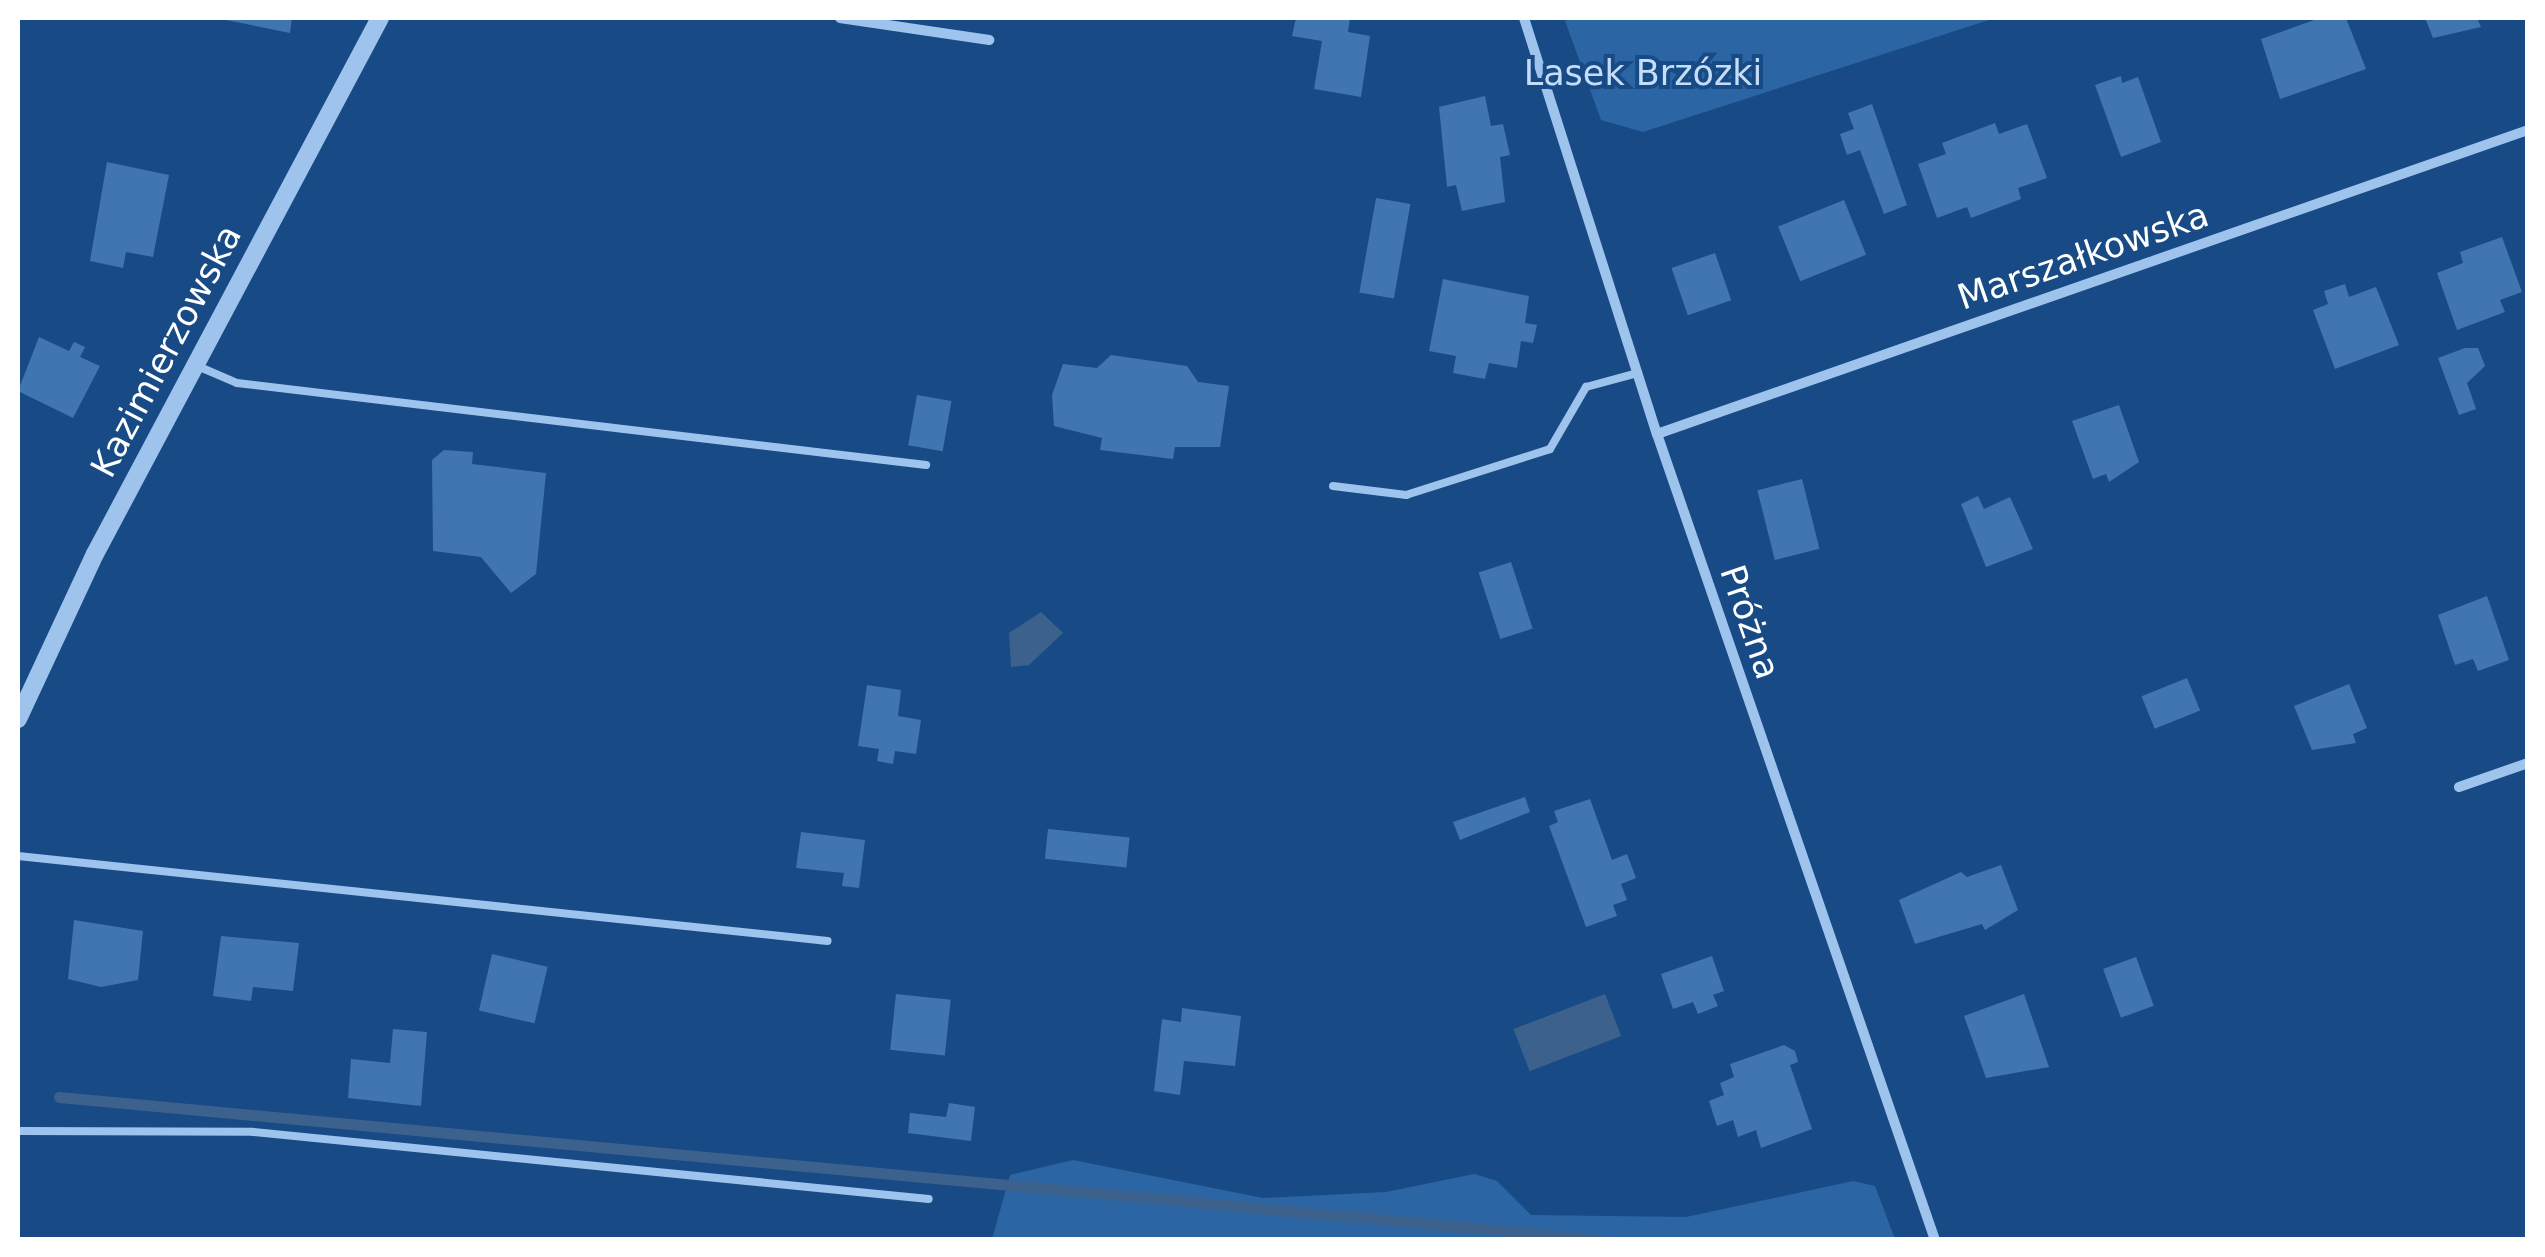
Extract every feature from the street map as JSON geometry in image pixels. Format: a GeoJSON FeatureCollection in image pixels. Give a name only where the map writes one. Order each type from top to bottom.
{"type":"FeatureCollection","features":[{"type":"Feature","properties":{"kind":"street","name":"Kazimierzowska"},"geometry":{"type":"LineString","coordinates":[[18,719],[195,365],[380,18]]}},
{"type":"Feature","properties":{"kind":"street"},"geometry":{"type":"LineString","coordinates":[[840,18],[990,40]]}},
{"type":"Feature","properties":{"kind":"street","name":"Próżna"},"geometry":{"type":"LineString","coordinates":[[1524,18],[1658,434],[1934,1240]]}},
{"type":"Feature","properties":{"kind":"street","name":"Marszałkowska"},"geometry":{"type":"LineString","coordinates":[[1658,434],[2528,130]]}},
{"type":"Feature","properties":{"kind":"street"},"geometry":{"type":"LineString","coordinates":[[2459,788],[2528,763]]}},
{"type":"Feature","properties":{"kind":"lane"},"geometry":{"type":"LineString","coordinates":[[195,365],[238,383],[926,465]]}},
{"type":"Feature","properties":{"kind":"lane"},"geometry":{"type":"LineString","coordinates":[[1333,486],[1406,495],[1550,449],[1586,388],[1638,372]]}},
{"type":"Feature","properties":{"kind":"lane"},"geometry":{"type":"LineString","coordinates":[[18,856],[828,941]]}},
{"type":"Feature","properties":{"kind":"lane"},"geometry":{"type":"LineString","coordinates":[[18,1131],[253,1132],[929,1199]]}},
{"type":"Feature","properties":{"kind":"green space","name":"Lasek Brzózki"},"geometry":{"type":"Polygon","coordinates":[[[1564,18],[1995,18],[1643,132],[1601,120],[1564,18]]]}},
{"type":"Feature","properties":{"kind":"green space"},"geometry":{"type":"Polygon","coordinates":[[[1073,1160],[1263,1198],[1386,1192],[1474,1174],[1497,1181],[1531,1215],[1686,1217],[1853,1181],[1875,1186],[1895,1239],[992,1239],[1010,1175],[1073,1160]]]}},
{"type":"Feature","properties":{"kind":"shaded area"},"geometry":{"type":"Polygon","coordinates":[[[1041,612],[1063,633],[1029,665],[1011,667],[1009,633],[1041,612]]]}},
{"type":"Feature","properties":{"kind":"shaded area"},"geometry":{"type":"Polygon","coordinates":[[[1605,994],[1621,1036],[1530,1071],[1514,1029],[1605,994]]]}},
{"type":"Feature","properties":{"kind":"building"},"geometry":{"type":"Polygon","coordinates":[[[216,18],[292,18],[290,33],[216,18]]]}},
{"type":"Feature","properties":{"kind":"building"},"geometry":{"type":"Polygon","coordinates":[[[1296,18],[1350,18],[1348,32],[1370,36],[1361,97],[1314,89],[1322,41],[1292,36],[1296,18]]]}},
{"type":"Feature","properties":{"kind":"building"},"geometry":{"type":"Polygon","coordinates":[[[2320,18],[2346,18],[2366,69],[2280,99],[2261,39],[2320,18]]]}},
{"type":"Feature","properties":{"kind":"building"},"geometry":{"type":"Polygon","coordinates":[[[2425,18],[2477,18],[2481,27],[2433,38],[2425,18]]]}},
{"type":"Feature","properties":{"kind":"building"},"geometry":{"type":"Polygon","coordinates":[[[2121,76],[2122,83],[2138,77],[2161,142],[2121,157],[2095,85],[2121,76]]]}},
{"type":"Feature","properties":{"kind":"building"},"geometry":{"type":"Polygon","coordinates":[[[1485,96],[1491,126],[1503,124],[1510,155],[1500,157],[1505,202],[1462,211],[1456,185],[1447,187],[1439,107],[1485,96]]]}},
{"type":"Feature","properties":{"kind":"building"},"geometry":{"type":"Polygon","coordinates":[[[1872,104],[1907,205],[1884,214],[1860,150],[1847,155],[1840,134],[1854,129],[1848,113],[1872,104]]]}},
{"type":"Feature","properties":{"kind":"building"},"geometry":{"type":"Polygon","coordinates":[[[1995,123],[1999,134],[2027,124],[2047,178],[2018,188],[2021,199],[1971,218],[1967,207],[1937,218],[1918,164],[1946,154],[1942,143],[1995,123]]]}},
{"type":"Feature","properties":{"kind":"building"},"geometry":{"type":"Polygon","coordinates":[[[107,162],[169,175],[153,257],[126,252],[123,268],[90,261],[107,162]]]}},
{"type":"Feature","properties":{"kind":"building"},"geometry":{"type":"Polygon","coordinates":[[[1376,198],[1410,204],[1394,299],[1359,293],[1376,198]]]}},
{"type":"Feature","properties":{"kind":"building"},"geometry":{"type":"Polygon","coordinates":[[[1844,200],[1866,255],[1800,281],[1778,227],[1844,200]]]}},
{"type":"Feature","properties":{"kind":"building"},"geometry":{"type":"Polygon","coordinates":[[[2502,237],[2522,292],[2500,300],[2505,312],[2457,330],[2437,273],[2463,263],[2460,252],[2502,237]]]}},
{"type":"Feature","properties":{"kind":"building"},"geometry":{"type":"Polygon","coordinates":[[[1715,253],[1731,300],[1688,315],[1672,268],[1715,253]]]}},
{"type":"Feature","properties":{"kind":"building"},"geometry":{"type":"Polygon","coordinates":[[[1443,279],[1529,296],[1525,323],[1537,325],[1533,343],[1521,341],[1517,368],[1489,363],[1485,379],[1453,373],[1456,356],[1429,351],[1443,279]]]}},
{"type":"Feature","properties":{"kind":"building"},"geometry":{"type":"Polygon","coordinates":[[[2345,284],[2349,297],[2376,287],[2399,345],[2335,369],[2313,310],[2328,304],[2324,291],[2345,284]]]}},
{"type":"Feature","properties":{"kind":"building"},"geometry":{"type":"Polygon","coordinates":[[[39,337],[69,351],[74,342],[85,347],[80,357],[100,366],[73,418],[18,391],[39,337]]]}},
{"type":"Feature","properties":{"kind":"building"},"geometry":{"type":"Polygon","coordinates":[[[2465,348],[2478,348],[2485,366],[2467,383],[2476,409],[2459,415],[2438,358],[2465,348]]]}},
{"type":"Feature","properties":{"kind":"building"},"geometry":{"type":"Polygon","coordinates":[[[1111,355],[1187,366],[1198,382],[1229,386],[1220,447],[1175,447],[1173,459],[1100,450],[1102,438],[1054,426],[1052,395],[1063,364],[1097,368],[1111,355]]]}},
{"type":"Feature","properties":{"kind":"building"},"geometry":{"type":"Polygon","coordinates":[[[917,395],[951,401],[943,451],[908,445],[917,395]]]}},
{"type":"Feature","properties":{"kind":"building"},"geometry":{"type":"Polygon","coordinates":[[[2119,405],[2139,462],[2109,482],[2106,474],[2093,479],[2072,421],[2119,405]]]}},
{"type":"Feature","properties":{"kind":"building"},"geometry":{"type":"Polygon","coordinates":[[[444,450],[473,452],[472,464],[546,473],[536,574],[511,593],[481,557],[433,551],[432,460],[444,450]]]}},
{"type":"Feature","properties":{"kind":"building"},"geometry":{"type":"Polygon","coordinates":[[[1802,479],[1819,549],[1775,560],[1757,490],[1802,479]]]}},
{"type":"Feature","properties":{"kind":"building"},"geometry":{"type":"Polygon","coordinates":[[[1978,496],[1984,509],[2010,497],[2033,549],[1986,567],[1961,504],[1978,496]]]}},
{"type":"Feature","properties":{"kind":"building"},"geometry":{"type":"Polygon","coordinates":[[[1511,562],[1533,629],[1500,639],[1479,573],[1511,562]]]}},
{"type":"Feature","properties":{"kind":"building"},"geometry":{"type":"Polygon","coordinates":[[[2487,596],[2509,660],[2478,671],[2473,659],[2455,665],[2438,615],[2487,596]]]}},
{"type":"Feature","properties":{"kind":"building"},"geometry":{"type":"Polygon","coordinates":[[[2187,678],[2200,710],[2155,729],[2142,696],[2187,678]]]}},
{"type":"Feature","properties":{"kind":"building"},"geometry":{"type":"Polygon","coordinates":[[[2349,684],[2367,728],[2353,734],[2356,743],[2312,750],[2294,706],[2349,684]]]}},
{"type":"Feature","properties":{"kind":"building"},"geometry":{"type":"Polygon","coordinates":[[[867,685],[901,690],[898,716],[921,720],[916,754],[895,751],[893,764],[877,761],[879,749],[858,746],[867,685]]]}},
{"type":"Feature","properties":{"kind":"building"},"geometry":{"type":"Polygon","coordinates":[[[1525,797],[1530,812],[1460,840],[1453,822],[1525,797]]]}},
{"type":"Feature","properties":{"kind":"building"},"geometry":{"type":"Polygon","coordinates":[[[1590,799],[1612,860],[1627,854],[1636,878],[1621,884],[1627,900],[1613,905],[1617,916],[1586,927],[1549,826],[1558,822],[1554,811],[1590,799]]]}},
{"type":"Feature","properties":{"kind":"building"},"geometry":{"type":"Polygon","coordinates":[[[1048,829],[1130,838],[1126,867],[1045,859],[1048,829]]]}},
{"type":"Feature","properties":{"kind":"building"},"geometry":{"type":"Polygon","coordinates":[[[801,832],[865,840],[859,888],[842,886],[844,873],[796,868],[801,832]]]}},
{"type":"Feature","properties":{"kind":"building"},"geometry":{"type":"Polygon","coordinates":[[[2001,865],[2018,910],[1985,930],[1982,924],[1915,944],[1899,900],[1961,872],[1967,877],[2001,865]]]}},
{"type":"Feature","properties":{"kind":"building"},"geometry":{"type":"Polygon","coordinates":[[[74,920],[143,931],[138,980],[101,987],[68,979],[74,920]]]}},
{"type":"Feature","properties":{"kind":"building"},"geometry":{"type":"Polygon","coordinates":[[[221,936],[299,943],[293,991],[253,987],[251,1001],[213,996],[221,936]]]}},
{"type":"Feature","properties":{"kind":"building"},"geometry":{"type":"Polygon","coordinates":[[[492,954],[548,967],[534,1023],[479,1011],[492,954]]]}},
{"type":"Feature","properties":{"kind":"building"},"geometry":{"type":"Polygon","coordinates":[[[1712,956],[1724,991],[1713,995],[1718,1006],[1698,1014],[1693,1002],[1673,1009],[1661,974],[1712,956]]]}},
{"type":"Feature","properties":{"kind":"building"},"geometry":{"type":"Polygon","coordinates":[[[2136,957],[2154,1006],[2121,1018],[2103,969],[2136,957]]]}},
{"type":"Feature","properties":{"kind":"building"},"geometry":{"type":"Polygon","coordinates":[[[896,994],[951,1000],[945,1055],[890,1050],[896,994]]]}},
{"type":"Feature","properties":{"kind":"building"},"geometry":{"type":"Polygon","coordinates":[[[2024,994],[2049,1067],[1986,1078],[1964,1016],[2024,994]]]}},
{"type":"Feature","properties":{"kind":"building"},"geometry":{"type":"Polygon","coordinates":[[[1182,1008],[1241,1016],[1235,1066],[1184,1061],[1180,1095],[1154,1091],[1162,1019],[1181,1022],[1182,1008]]]}},
{"type":"Feature","properties":{"kind":"building"},"geometry":{"type":"Polygon","coordinates":[[[393,1029],[427,1032],[421,1106],[348,1098],[351,1059],[390,1063],[393,1029]]]}},
{"type":"Feature","properties":{"kind":"building"},"geometry":{"type":"Polygon","coordinates":[[[1784,1045],[1795,1051],[1798,1062],[1790,1065],[1812,1129],[1761,1148],[1756,1130],[1738,1137],[1733,1120],[1717,1126],[1709,1101],[1724,1095],[1720,1083],[1734,1077],[1730,1064],[1784,1045]]]}},
{"type":"Feature","properties":{"kind":"building"},"geometry":{"type":"Polygon","coordinates":[[[949,1103],[975,1107],[971,1141],[908,1133],[910,1113],[946,1117],[949,1103]]]}},
{"type":"Feature","properties":{"kind":"waterway"},"geometry":{"type":"LineString","coordinates":[[59,1097],[1602,1240]]}}]}
